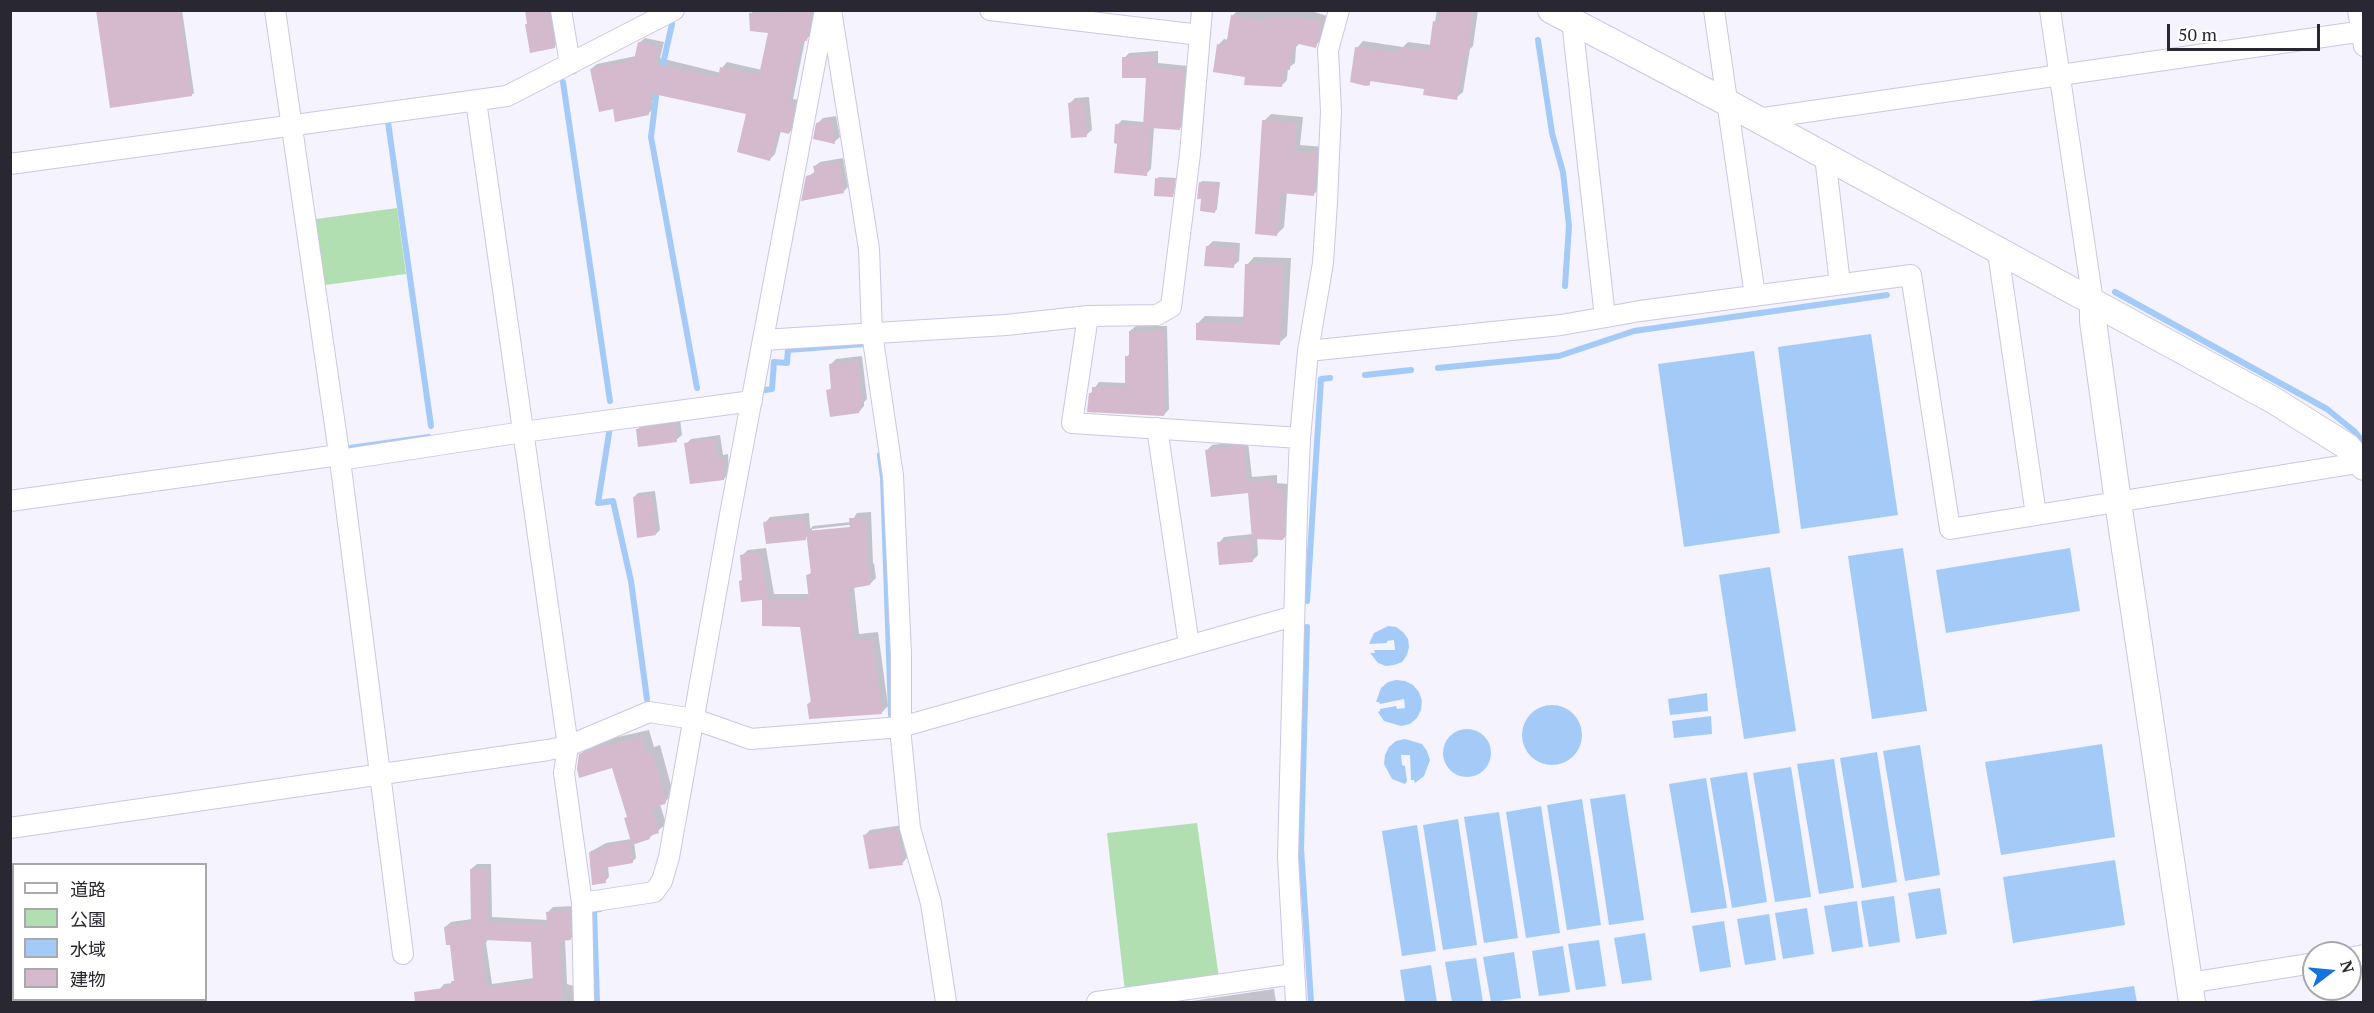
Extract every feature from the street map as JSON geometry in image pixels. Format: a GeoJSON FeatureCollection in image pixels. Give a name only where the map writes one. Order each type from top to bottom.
{"type":"FeatureCollection","features":[{"type":"Feature","properties":{"kind":"street"},"geometry":{"type":"LineString","coordinates":[[275,10],[339,457],[378,774],[403,954]]}},
{"type":"Feature","properties":{"kind":"street"},"geometry":{"type":"LineString","coordinates":[[561,10],[570,64]]}},
{"type":"Feature","properties":{"kind":"street"},"geometry":{"type":"LineString","coordinates":[[10,164],[507,96],[674,10]]}},
{"type":"Feature","properties":{"kind":"street"},"geometry":{"type":"LineString","coordinates":[[582,903],[654,892],[662,880],[669,857],[825,10]]}},
{"type":"Feature","properties":{"kind":"street"},"geometry":{"type":"LineString","coordinates":[[831,10],[869,249],[872,333],[893,476],[901,655],[901,727],[910,828],[931,903],[946,1002]]}},
{"type":"Feature","properties":{"kind":"street"},"geometry":{"type":"LineString","coordinates":[[990,10],[1200,34]]}},
{"type":"Feature","properties":{"kind":"street"},"geometry":{"type":"LineString","coordinates":[[763,340],[1006,325],[1088,316],[1157,315],[1171,307],[1190,154],[1202,10]]}},
{"type":"Feature","properties":{"kind":"street"},"geometry":{"type":"LineString","coordinates":[[1296,1002],[1288,857],[1300,438],[1308,351],[1323,263],[1327,212],[1330,111],[1328,50],[1339,10]]}},
{"type":"Feature","properties":{"kind":"street"},"geometry":{"type":"LineString","coordinates":[[1714,10],[1755,296]]}},
{"type":"Feature","properties":{"kind":"street"},"geometry":{"type":"LineString","coordinates":[[2050,10],[2093,302],[2093,321],[2118,502],[2191,992],[2302,966]]}},
{"type":"Feature","properties":{"kind":"street"},"geometry":{"type":"LineString","coordinates":[[1757,119],[2060,75],[2363,36],[2358,10]]}},
{"type":"Feature","properties":{"kind":"street"},"geometry":{"type":"LineString","coordinates":[[1565,14],[1605,316]]}},
{"type":"Feature","properties":{"kind":"street"},"geometry":{"type":"LineString","coordinates":[[1565,14],[2283,406],[2348,447],[2362,464]]}},
{"type":"Feature","properties":{"kind":"street"},"geometry":{"type":"LineString","coordinates":[[476,101],[568,746],[564,773],[582,903],[584,1002]]}},
{"type":"Feature","properties":{"kind":"street"},"geometry":{"type":"LineString","coordinates":[[1825,156],[1840,284]]}},
{"type":"Feature","properties":{"kind":"street"},"geometry":{"type":"LineString","coordinates":[[1998,252],[2036,515]]}},
{"type":"Feature","properties":{"kind":"street"},"geometry":{"type":"LineString","coordinates":[[1308,351],[1561,325],[1605,316],[1911,275],[1950,529],[2362,464]]}},
{"type":"Feature","properties":{"kind":"street"},"geometry":{"type":"LineString","coordinates":[[1088,316],[1072,423],[1300,438]]}},
{"type":"Feature","properties":{"kind":"street"},"geometry":{"type":"LineString","coordinates":[[10,501],[752,401]]}},
{"type":"Feature","properties":{"kind":"street"},"geometry":{"type":"LineString","coordinates":[[1157,428],[1189,645]]}},
{"type":"Feature","properties":{"kind":"street"},"geometry":{"type":"LineString","coordinates":[[10,828],[568,746],[649,712],[694,719],[751,739],[901,727],[1294,616]]}},
{"type":"Feature","properties":{"kind":"street"},"geometry":{"type":"LineString","coordinates":[[1097,1002],[1294,974]]}},
{"type":"Feature","properties":{"kind":"green space"},"geometry":{"type":"Polygon","coordinates":[[[397,208],[406,274],[318,286],[309,220],[397,208]]]}},
{"type":"Feature","properties":{"kind":"green space"},"geometry":{"type":"Polygon","coordinates":[[[1197,823],[1219,978],[1125,992],[1107,833],[1197,823]]]}},
{"type":"Feature","properties":{"kind":"water"},"geometry":{"type":"Polygon","coordinates":[[[1871,334],[1898,515],[1801,529],[1778,347],[1871,334]]]}},
{"type":"Feature","properties":{"kind":"water"},"geometry":{"type":"Polygon","coordinates":[[[1754,351],[1780,533],[1684,547],[1658,364],[1754,351]]]}},
{"type":"Feature","properties":{"kind":"water"},"geometry":{"type":"Polygon","coordinates":[[[1903,548],[1927,711],[1872,719],[1848,556],[1903,548]]]}},
{"type":"Feature","properties":{"kind":"water"},"geometry":{"type":"Polygon","coordinates":[[[2070,548],[2080,611],[1946,633],[1936,570],[2070,548]]]}},
{"type":"Feature","properties":{"kind":"water"},"geometry":{"type":"Polygon","coordinates":[[[1770,567],[1796,731],[1744,739],[1719,575],[1770,567]]]}},
{"type":"Feature","properties":{"kind":"water"},"geometry":{"type":"Polygon","coordinates":[[[1388,626],[1396,627],[1403,632],[1408,639],[1409,647],[1402,662],[1386,666],[1378,663],[1370,653],[1375,653],[1374,650],[1395,650],[1394,640],[1387,641],[1387,643],[1369,644],[1374,633],[1388,626]]]}},
{"type":"Feature","properties":{"kind":"water"},"geometry":{"type":"Polygon","coordinates":[[[1396,680],[1413,685],[1422,701],[1417,718],[1410,724],[1401,726],[1384,721],[1378,712],[1380,709],[1396,706],[1397,709],[1405,708],[1404,699],[1380,704],[1376,702],[1381,688],[1388,682],[1396,680]]]}},
{"type":"Feature","properties":{"kind":"water"},"geometry":{"type":"Polygon","coordinates":[[[1707,693],[1708,711],[1670,715],[1668,699],[1707,693]]]}},
{"type":"Feature","properties":{"kind":"water"},"geometry":{"type":"Polygon","coordinates":[[[1546,705],[1558,705],[1569,710],[1577,718],[1582,735],[1580,747],[1569,760],[1558,765],[1546,765],[1535,760],[1527,752],[1522,741],[1522,729],[1527,718],[1535,710],[1546,705]]]}},
{"type":"Feature","properties":{"kind":"water"},"geometry":{"type":"Polygon","coordinates":[[[1711,716],[1712,734],[1674,738],[1672,721],[1711,716]]]}},
{"type":"Feature","properties":{"kind":"water"},"geometry":{"type":"Polygon","coordinates":[[[1467,729],[1484,736],[1491,753],[1484,770],[1467,777],[1450,770],[1443,753],[1450,736],[1467,729]]]}},
{"type":"Feature","properties":{"kind":"water"},"geometry":{"type":"Polygon","coordinates":[[[1405,739],[1422,744],[1430,760],[1424,776],[1415,783],[1411,780],[1410,755],[1401,755],[1402,765],[1405,766],[1407,781],[1405,784],[1392,779],[1384,764],[1389,747],[1396,741],[1405,739]]]}},
{"type":"Feature","properties":{"kind":"water"},"geometry":{"type":"Polygon","coordinates":[[[2102,744],[2115,837],[2001,855],[1985,762],[2102,744]]]}},
{"type":"Feature","properties":{"kind":"water"},"geometry":{"type":"Polygon","coordinates":[[[1920,745],[1940,875],[1905,881],[1883,751],[1920,745]]]}},
{"type":"Feature","properties":{"kind":"water"},"geometry":{"type":"Polygon","coordinates":[[[1877,752],[1897,882],[1862,888],[1840,758],[1877,752]]]}},
{"type":"Feature","properties":{"kind":"water"},"geometry":{"type":"Polygon","coordinates":[[[1834,759],[1854,888],[1819,894],[1797,764],[1834,759]]]}},
{"type":"Feature","properties":{"kind":"water"},"geometry":{"type":"Polygon","coordinates":[[[1791,767],[1811,897],[1775,902],[1753,773],[1791,767]]]}},
{"type":"Feature","properties":{"kind":"water"},"geometry":{"type":"Polygon","coordinates":[[[1747,772],[1767,902],[1732,908],[1710,778],[1747,772]]]}},
{"type":"Feature","properties":{"kind":"water"},"geometry":{"type":"Polygon","coordinates":[[[1706,778],[1727,908],[1691,913],[1669,784],[1706,778]]]}},
{"type":"Feature","properties":{"kind":"water"},"geometry":{"type":"Polygon","coordinates":[[[1625,794],[1644,920],[1609,925],[1590,799],[1625,794]]]}},
{"type":"Feature","properties":{"kind":"water"},"geometry":{"type":"Polygon","coordinates":[[[1582,799],[1601,925],[1567,930],[1547,805],[1582,799]]]}},
{"type":"Feature","properties":{"kind":"water"},"geometry":{"type":"Polygon","coordinates":[[[1541,806],[1560,933],[1526,938],[1506,812],[1541,806]]]}},
{"type":"Feature","properties":{"kind":"water"},"geometry":{"type":"Polygon","coordinates":[[[1499,812],[1518,938],[1484,943],[1464,817],[1499,812]]]}},
{"type":"Feature","properties":{"kind":"water"},"geometry":{"type":"Polygon","coordinates":[[[1458,819],[1477,945],[1443,950],[1423,825],[1458,819]]]}},
{"type":"Feature","properties":{"kind":"water"},"geometry":{"type":"Polygon","coordinates":[[[1417,825],[1436,951],[1402,956],[1382,831],[1417,825]]]}},
{"type":"Feature","properties":{"kind":"water"},"geometry":{"type":"Polygon","coordinates":[[[2115,860],[2125,925],[2013,943],[2003,877],[2115,860]]]}},
{"type":"Feature","properties":{"kind":"water"},"geometry":{"type":"Polygon","coordinates":[[[1940,888],[1947,934],[1916,939],[1908,893],[1940,888]]]}},
{"type":"Feature","properties":{"kind":"water"},"geometry":{"type":"Polygon","coordinates":[[[1894,896],[1900,942],[1869,947],[1861,901],[1894,896]]]}},
{"type":"Feature","properties":{"kind":"water"},"geometry":{"type":"Polygon","coordinates":[[[1857,901],[1863,947],[1832,952],[1824,906],[1857,901]]]}},
{"type":"Feature","properties":{"kind":"water"},"geometry":{"type":"Polygon","coordinates":[[[1807,908],[1814,954],[1783,959],[1775,913],[1807,908]]]}},
{"type":"Feature","properties":{"kind":"water"},"geometry":{"type":"Polygon","coordinates":[[[1769,914],[1776,960],[1745,965],[1737,919],[1769,914]]]}},
{"type":"Feature","properties":{"kind":"water"},"geometry":{"type":"Polygon","coordinates":[[[1724,921],[1731,967],[1700,972],[1692,926],[1724,921]]]}},
{"type":"Feature","properties":{"kind":"water"},"geometry":{"type":"Polygon","coordinates":[[[1645,933],[1652,980],[1622,984],[1614,938],[1645,933]]]}},
{"type":"Feature","properties":{"kind":"water"},"geometry":{"type":"Polygon","coordinates":[[[1599,940],[1606,986],[1576,990],[1568,944],[1599,940]]]}},
{"type":"Feature","properties":{"kind":"water"},"geometry":{"type":"Polygon","coordinates":[[[1563,946],[1570,992],[1539,996],[1532,951],[1563,946]]]}},
{"type":"Feature","properties":{"kind":"water"},"geometry":{"type":"Polygon","coordinates":[[[1514,952],[1521,998],[1491,1002],[1483,957],[1514,952]]]}},
{"type":"Feature","properties":{"kind":"water"},"geometry":{"type":"Polygon","coordinates":[[[1476,958],[1483,1002],[1452,1002],[1445,962],[1476,958]]]}},
{"type":"Feature","properties":{"kind":"water"},"geometry":{"type":"Polygon","coordinates":[[[1431,965],[1437,1002],[1405,1002],[1400,970],[1431,965]]]}},
{"type":"Feature","properties":{"kind":"water"},"geometry":{"type":"Polygon","coordinates":[[[2134,986],[2137,1002],[2023,1002],[2134,986]]]}},
{"type":"Feature","properties":{"kind":"building"},"geometry":{"type":"Polygon","coordinates":[[[96,10],[180,10],[192,96],[110,108],[96,10]]]}},
{"type":"Feature","properties":{"kind":"building"},"geometry":{"type":"Polygon","coordinates":[[[525,10],[549,10],[555,48],[530,53],[525,10]]]}},
{"type":"Feature","properties":{"kind":"building"},"geometry":{"type":"Polygon","coordinates":[[[1441,10],[1473,10],[1468,54],[1465,53],[1457,100],[1423,95],[1424,89],[1370,81],[1370,85],[1366,86],[1350,82],[1355,47],[1400,53],[1401,47],[1429,51],[1433,21],[1439,22],[1441,10]]]}},
{"type":"Feature","properties":{"kind":"building"},"geometry":{"type":"Polygon","coordinates":[[[812,12],[807,41],[801,41],[789,104],[795,105],[789,134],[777,131],[770,161],[737,152],[746,114],[649,93],[651,105],[647,106],[649,115],[615,122],[613,109],[599,112],[590,69],[634,60],[638,42],[659,47],[656,64],[718,78],[720,67],[759,75],[768,33],[750,31],[749,13],[812,12]]]}},
{"type":"Feature","properties":{"kind":"building"},"geometry":{"type":"Polygon","coordinates":[[[1231,15],[1265,21],[1265,17],[1305,18],[1322,22],[1316,48],[1295,43],[1294,51],[1291,51],[1290,70],[1283,70],[1282,87],[1244,85],[1245,77],[1213,72],[1217,44],[1226,46],[1231,15]]]}},
{"type":"Feature","properties":{"kind":"building"},"geometry":{"type":"Polygon","coordinates":[[[1128,55],[1154,55],[1154,68],[1184,70],[1180,130],[1150,128],[1147,176],[1114,173],[1117,144],[1114,143],[1115,124],[1143,126],[1146,78],[1122,78],[1122,57],[1128,57],[1128,55]]]}},
{"type":"Feature","properties":{"kind":"building"},"geometry":{"type":"Polygon","coordinates":[[[1084,101],[1087,137],[1071,138],[1068,103],[1084,101]]]}},
{"type":"Feature","properties":{"kind":"building"},"geometry":{"type":"Polygon","coordinates":[[[831,120],[835,144],[813,139],[816,123],[831,120]]]}},
{"type":"Feature","properties":{"kind":"building"},"geometry":{"type":"Polygon","coordinates":[[[1262,120],[1297,123],[1294,151],[1317,154],[1314,196],[1281,193],[1277,236],[1255,234],[1262,120]]]}},
{"type":"Feature","properties":{"kind":"building"},"geometry":{"type":"Polygon","coordinates":[[[839,162],[844,193],[801,201],[806,176],[815,174],[813,166],[839,162]]]}},
{"type":"Feature","properties":{"kind":"building"},"geometry":{"type":"Polygon","coordinates":[[[1155,178],[1175,180],[1173,197],[1154,196],[1155,178]]]}},
{"type":"Feature","properties":{"kind":"building"},"geometry":{"type":"Polygon","coordinates":[[[1199,182],[1218,184],[1215,213],[1200,211],[1201,199],[1197,199],[1199,182]]]}},
{"type":"Feature","properties":{"kind":"building"},"geometry":{"type":"Polygon","coordinates":[[[1206,246],[1235,248],[1234,268],[1204,266],[1206,246]]]}},
{"type":"Feature","properties":{"kind":"building"},"geometry":{"type":"Polygon","coordinates":[[[1245,264],[1283,265],[1280,345],[1196,340],[1196,323],[1243,324],[1245,264]]]}},
{"type":"Feature","properties":{"kind":"building"},"geometry":{"type":"Polygon","coordinates":[[[1129,331],[1163,331],[1164,416],[1087,412],[1092,387],[1125,388],[1125,356],[1129,356],[1129,331]]]}},
{"type":"Feature","properties":{"kind":"building"},"geometry":{"type":"Polygon","coordinates":[[[857,361],[862,406],[859,406],[859,413],[830,417],[826,390],[831,389],[829,364],[857,361]]]}},
{"type":"Feature","properties":{"kind":"building"},"geometry":{"type":"Polygon","coordinates":[[[675,424],[677,442],[638,447],[636,429],[675,424]]]}},
{"type":"Feature","properties":{"kind":"building"},"geometry":{"type":"Polygon","coordinates":[[[715,439],[718,460],[723,459],[724,480],[690,484],[684,443],[715,439]]]}},
{"type":"Feature","properties":{"kind":"building"},"geometry":{"type":"Polygon","coordinates":[[[1243,447],[1247,482],[1272,479],[1273,488],[1282,488],[1285,515],[1283,540],[1252,539],[1248,493],[1211,497],[1205,450],[1243,447]]]}},
{"type":"Feature","properties":{"kind":"building"},"geometry":{"type":"Polygon","coordinates":[[[651,494],[656,535],[637,538],[633,497],[651,494]]]}},
{"type":"Feature","properties":{"kind":"building"},"geometry":{"type":"Polygon","coordinates":[[[804,518],[806,540],[766,544],[763,522],[804,518]]]}},
{"type":"Feature","properties":{"kind":"building"},"geometry":{"type":"Polygon","coordinates":[[[849,518],[866,518],[867,569],[869,569],[870,585],[848,589],[854,640],[872,638],[882,714],[809,719],[807,704],[811,703],[800,627],[762,626],[762,600],[741,602],[740,555],[760,553],[768,600],[809,600],[806,575],[811,574],[806,531],[850,527],[849,518]]]}},
{"type":"Feature","properties":{"kind":"building"},"geometry":{"type":"Polygon","coordinates":[[[1251,539],[1253,562],[1219,565],[1217,542],[1251,539]]]}},
{"type":"Feature","properties":{"kind":"building"},"geometry":{"type":"Polygon","coordinates":[[[641,737],[646,754],[652,752],[666,802],[652,808],[659,833],[649,836],[650,839],[632,845],[624,818],[627,817],[612,768],[579,778],[577,769],[579,754],[641,737]]]}},
{"type":"Feature","properties":{"kind":"building"},"geometry":{"type":"Polygon","coordinates":[[[898,829],[903,865],[869,869],[863,835],[898,829]]]}},
{"type":"Feature","properties":{"kind":"building"},"geometry":{"type":"Polygon","coordinates":[[[629,842],[633,863],[604,868],[606,883],[592,885],[589,852],[601,850],[601,847],[629,842]]]}},
{"type":"Feature","properties":{"kind":"building"},"geometry":{"type":"Polygon","coordinates":[[[470,869],[487,869],[487,922],[547,925],[546,912],[570,910],[571,940],[560,941],[562,1002],[415,1002],[414,992],[452,987],[451,981],[454,981],[450,945],[446,945],[444,927],[471,923],[470,869]],[[483,940],[484,948],[481,948],[487,988],[533,982],[531,942],[483,940]]]}},
{"type":"Feature","properties":{"kind":"waterway"},"geometry":{"type":"LineString","coordinates":[[661,73],[672,24]]}},
{"type":"Feature","properties":{"kind":"waterway"},"geometry":{"type":"LineString","coordinates":[[1538,40],[1552,133],[1563,172],[1569,226],[1565,286]]}},
{"type":"Feature","properties":{"kind":"waterway"},"geometry":{"type":"LineString","coordinates":[[563,82],[610,401]]}},
{"type":"Feature","properties":{"kind":"waterway"},"geometry":{"type":"LineString","coordinates":[[657,89],[651,137],[697,388]]}},
{"type":"Feature","properties":{"kind":"waterway"},"geometry":{"type":"LineString","coordinates":[[388,122],[431,426]]}},
{"type":"Feature","properties":{"kind":"waterway"},"geometry":{"type":"LineString","coordinates":[[2115,292],[2327,409],[2354,431],[2364,443]]}},
{"type":"Feature","properties":{"kind":"waterway"},"geometry":{"type":"LineString","coordinates":[[1438,368],[1559,356],[1634,331],[1887,295]]}},
{"type":"Feature","properties":{"kind":"waterway"},"geometry":{"type":"LineString","coordinates":[[765,390],[772,389],[774,362],[787,363],[788,350],[863,344]]}},
{"type":"Feature","properties":{"kind":"waterway"},"geometry":{"type":"LineString","coordinates":[[1365,375],[1411,370]]}},
{"type":"Feature","properties":{"kind":"waterway"},"geometry":{"type":"LineString","coordinates":[[1307,601],[1321,379],[1330,378]]}},
{"type":"Feature","properties":{"kind":"waterway"},"geometry":{"type":"LineString","coordinates":[[610,427],[598,503],[613,501],[631,581],[647,699]]}},
{"type":"Feature","properties":{"kind":"waterway"},"geometry":{"type":"LineString","coordinates":[[343,449],[429,437]]}},
{"type":"Feature","properties":{"kind":"waterway"},"geometry":{"type":"LineString","coordinates":[[880,455],[883,478],[891,715]]}},
{"type":"Feature","properties":{"kind":"waterway"},"geometry":{"type":"LineString","coordinates":[[1307,627],[1301,848],[1311,1002]]}},
{"type":"Feature","properties":{"kind":"waterway"},"geometry":{"type":"LineString","coordinates":[[597,1002],[594,910],[600,909]]}}]}
